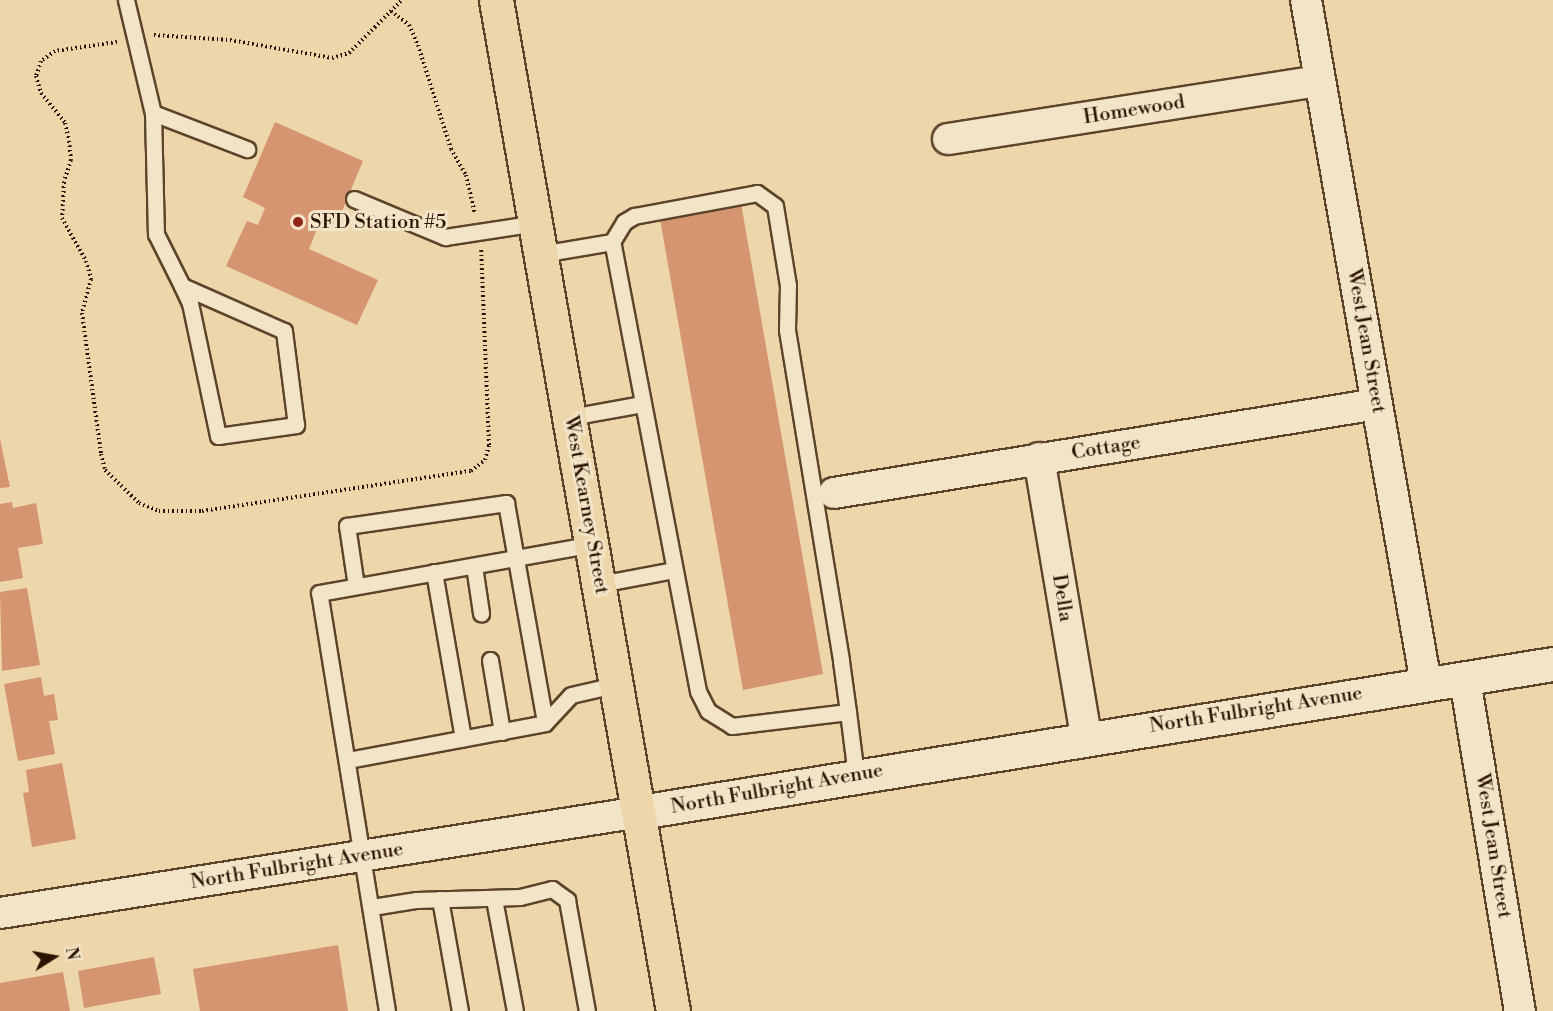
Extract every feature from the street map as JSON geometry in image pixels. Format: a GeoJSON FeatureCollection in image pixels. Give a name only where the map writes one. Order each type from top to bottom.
{"type":"FeatureCollection","features":[{"type":"Feature","properties":{"kind":"main road","name":"West Kearney Street"},"geometry":{"type":"LineString","coordinates":[[496,0],[619,684],[674,1011]]}},
{"type":"Feature","properties":{"kind":"street","name":"West Jean Street"},"geometry":{"type":"LineString","coordinates":[[1306,0],[1426,683]]}},
{"type":"Feature","properties":{"kind":"street","name":"Homewood"},"geometry":{"type":"LineString","coordinates":[[948,139],[1320,81]]}},
{"type":"Feature","properties":{"kind":"street","name":"Cottage"},"geometry":{"type":"LineString","coordinates":[[834,493],[1377,404]]}},
{"type":"Feature","properties":{"kind":"street","name":"Della"},"geometry":{"type":"LineString","coordinates":[[1039,458],[1086,737]]}},
{"type":"Feature","properties":{"kind":"street","name":"North Fulbright Avenue"},"geometry":{"type":"LineString","coordinates":[[0,913],[640,812],[1086,737],[1426,683],[1465,680],[1553,664]]}},
{"type":"Feature","properties":{"kind":"street","name":"West Jean Street"},"geometry":{"type":"LineString","coordinates":[[1465,680],[1520,1011]]}},
{"type":"Feature","properties":{"kind":"lane"},"geometry":{"type":"LineString","coordinates":[[126,0],[153,113],[156,234],[190,303],[218,436],[296,425],[284,331],[182,286]]}},
{"type":"Feature","properties":{"kind":"lane"},"geometry":{"type":"LineString","coordinates":[[153,113],[247,149]]}},
{"type":"Feature","properties":{"kind":"lane"},"geometry":{"type":"LineString","coordinates":[[848,712],[732,726],[719,722],[698,691],[612,242],[624,222],[634,216],[757,194],[775,206],[788,285],[787,330],[848,712],[856,775]]}},
{"type":"Feature","properties":{"kind":"lane"},"geometry":{"type":"LineString","coordinates":[[354,199],[445,237],[536,222]]}},
{"type":"Feature","properties":{"kind":"lane"},"geometry":{"type":"LineString","coordinates":[[541,254],[612,242]]}},
{"type":"Feature","properties":{"kind":"lane"},"geometry":{"type":"LineString","coordinates":[[570,417],[642,404]]}},
{"type":"Feature","properties":{"kind":"lane"},"geometry":{"type":"LineString","coordinates":[[356,586],[347,526],[506,503],[545,723]]}},
{"type":"Feature","properties":{"kind":"lane"},"geometry":{"type":"LineString","coordinates":[[387,1011],[364,855],[319,593],[593,544]]}},
{"type":"Feature","properties":{"kind":"lane"},"geometry":{"type":"LineString","coordinates":[[474,566],[481,613]]}},
{"type":"Feature","properties":{"kind":"lane"},"geometry":{"type":"LineString","coordinates":[[600,584],[674,570]]}},
{"type":"Feature","properties":{"kind":"lane"},"geometry":{"type":"LineString","coordinates":[[434,572],[463,739]]}},
{"type":"Feature","properties":{"kind":"lane"},"geometry":{"type":"LineString","coordinates":[[490,660],[502,732]]}},
{"type":"Feature","properties":{"kind":"lane"},"geometry":{"type":"LineString","coordinates":[[348,760],[545,723],[571,694],[619,684]]}},
{"type":"Feature","properties":{"kind":"lane"},"geometry":{"type":"LineString","coordinates":[[372,907],[440,899],[494,898],[552,889],[567,900],[587,1011]]}},
{"type":"Feature","properties":{"kind":"lane"},"geometry":{"type":"LineString","coordinates":[[494,898],[515,1011]]}},
{"type":"Feature","properties":{"kind":"lane"},"geometry":{"type":"LineString","coordinates":[[440,899],[460,1011]]}},
{"type":"Feature","properties":{"kind":"path"},"geometry":{"type":"LineString","coordinates":[[391,11],[409,25],[418,45],[451,149],[466,174],[484,273],[489,436],[485,460],[471,471],[450,477],[202,511],[159,511],[140,502],[105,470],[103,462],[81,313],[91,279],[86,261],[62,218],[64,182],[71,160],[69,141],[65,123],[41,93],[36,76],[41,61],[55,51],[162,33],[332,58],[349,52],[402,0]]}},
{"type":"Feature","properties":{"kind":"building","name":"SFD Station #5"},"geometry":{"type":"Polygon","coordinates":[[[275,122],[363,161],[334,230],[319,224],[309,249],[378,280],[357,325],[226,266],[247,221],[258,225],[265,208],[243,197],[275,122]]]}},
{"type":"Feature","properties":{"kind":"building"},"geometry":{"type":"Polygon","coordinates":[[[741,203],[823,674],[743,690],[660,219],[741,203]]]}},
{"type":"Feature","properties":{"kind":"building"},"geometry":{"type":"Polygon","coordinates":[[[0,439],[10,487],[0,488],[0,439]]]}},
{"type":"Feature","properties":{"kind":"building"},"geometry":{"type":"Polygon","coordinates":[[[12,502],[13,508],[36,503],[43,544],[18,548],[23,578],[0,582],[0,504],[12,502]]]}},
{"type":"Feature","properties":{"kind":"building"},"geometry":{"type":"Polygon","coordinates":[[[27,588],[40,665],[2,671],[0,592],[27,588]]]}},
{"type":"Feature","properties":{"kind":"building"},"geometry":{"type":"Polygon","coordinates":[[[41,677],[44,696],[54,694],[58,720],[49,721],[55,754],[18,761],[4,684],[41,677]]]}},
{"type":"Feature","properties":{"kind":"building"},"geometry":{"type":"Polygon","coordinates":[[[62,763],[76,839],[32,847],[23,793],[29,792],[26,770],[62,763]]]}},
{"type":"Feature","properties":{"kind":"building"},"geometry":{"type":"Polygon","coordinates":[[[338,945],[348,1011],[200,1011],[193,969],[338,945]]]}},
{"type":"Feature","properties":{"kind":"building"},"geometry":{"type":"Polygon","coordinates":[[[154,957],[161,994],[84,1008],[78,971],[154,957]]]}},
{"type":"Feature","properties":{"kind":"building"},"geometry":{"type":"Polygon","coordinates":[[[63,972],[70,1011],[0,1011],[0,983],[63,972]]]}},
{"type":"Feature","properties":{"kind":"place","name":"SFD Station #5"},"geometry":{"type":"Point","coordinates":[298,222]}}]}
